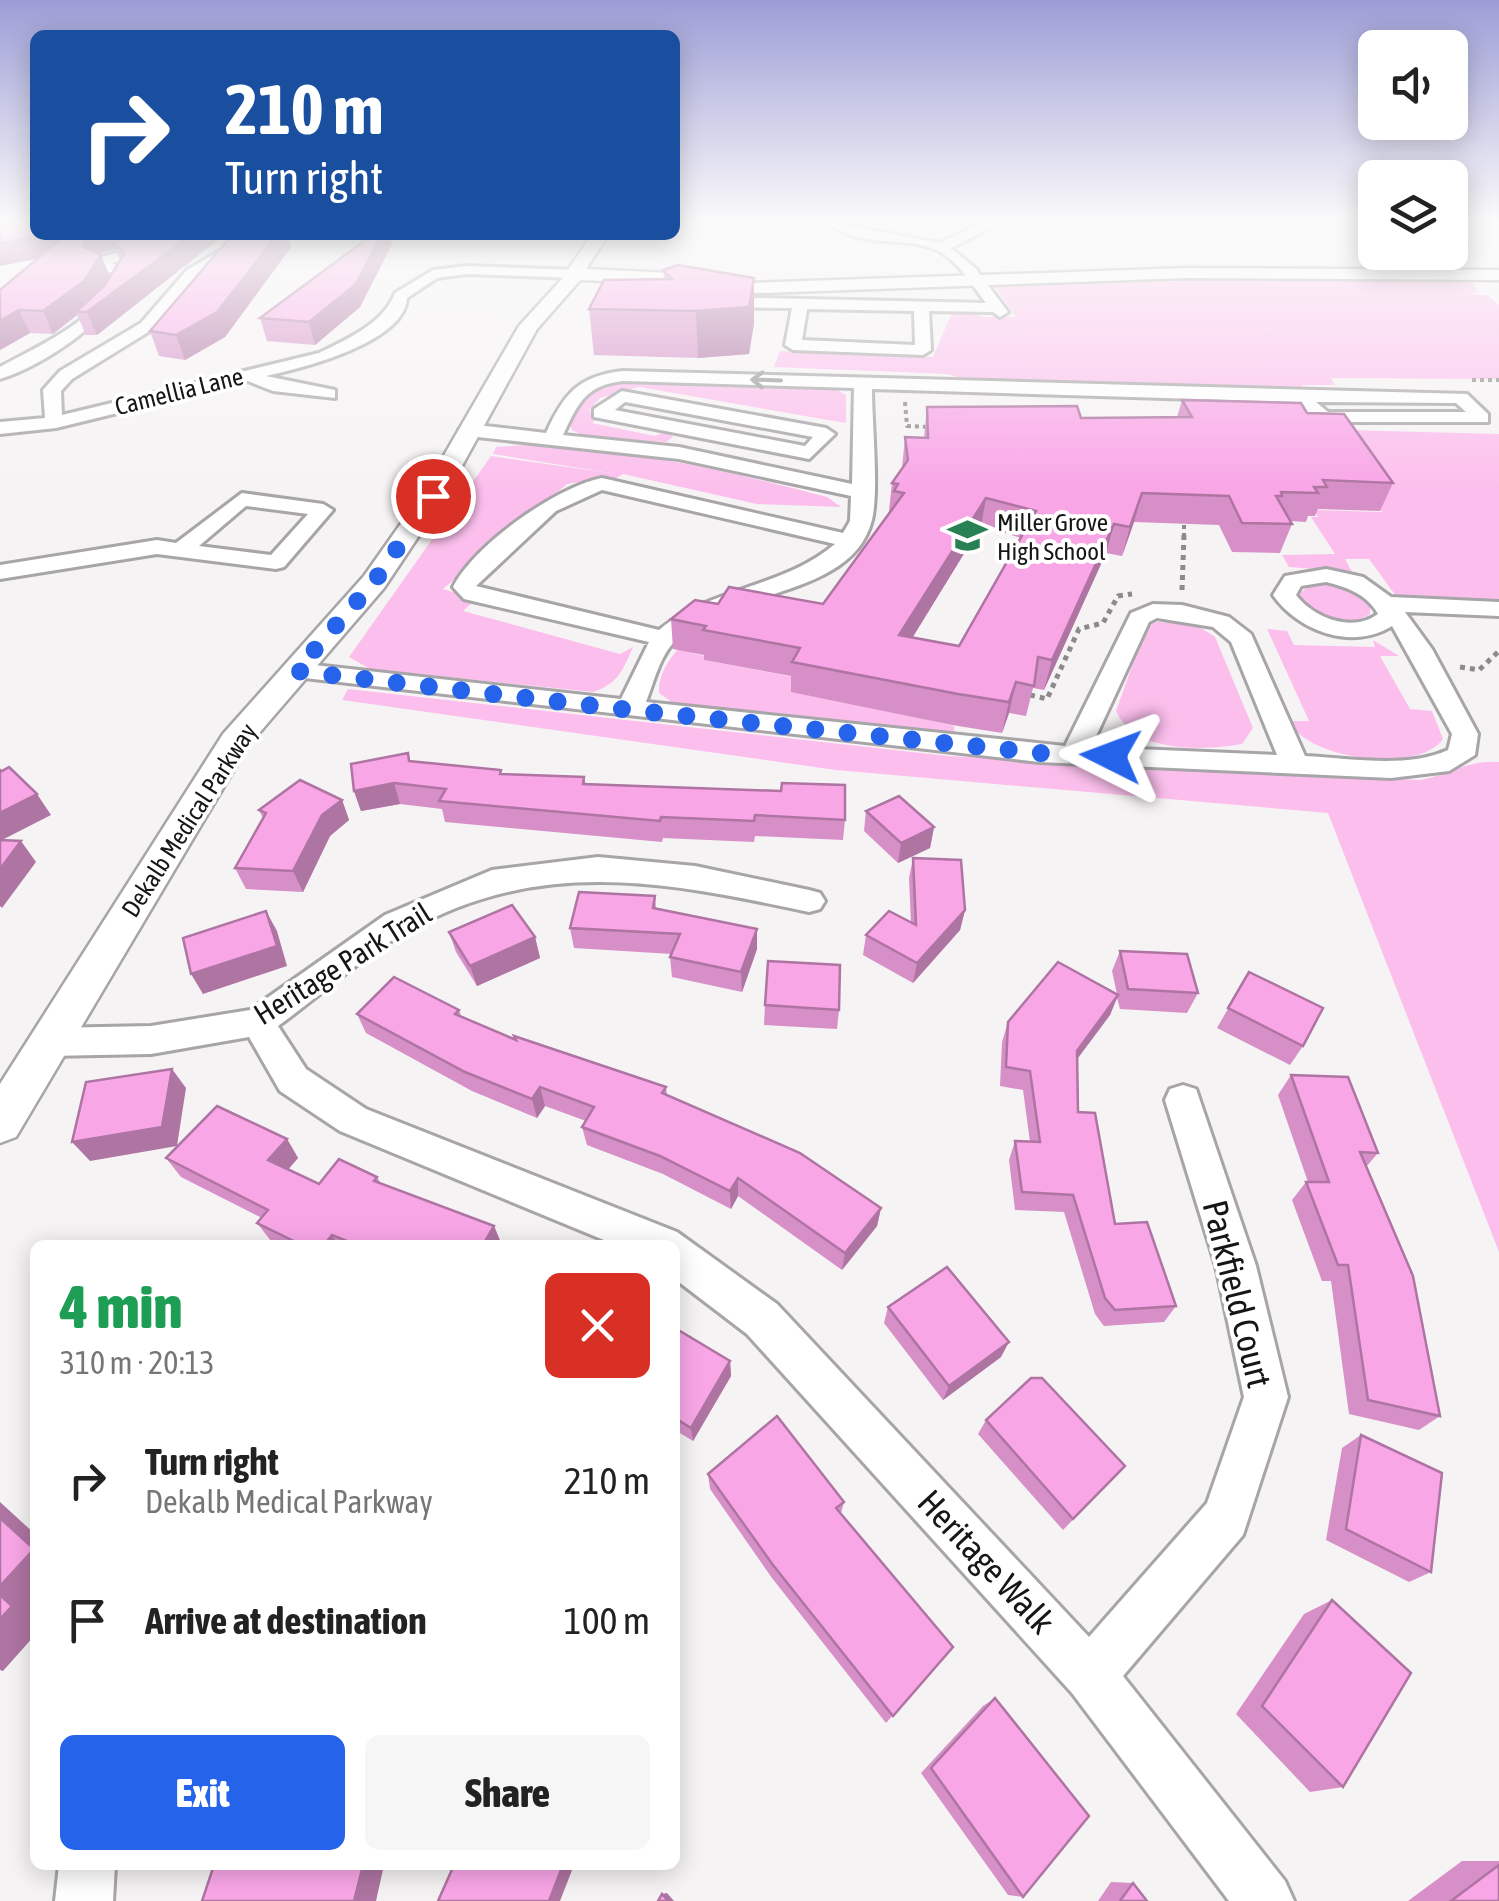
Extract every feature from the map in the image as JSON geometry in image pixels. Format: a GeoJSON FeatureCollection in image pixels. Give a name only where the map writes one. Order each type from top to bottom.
{"type":"FeatureCollection","features":[{"type":"Feature","properties":{"kind":"main road","name":"Dekalb Medical Parkway"},"geometry":{"type":"LineString","coordinates":[[0,1123],[235,742],[385,566],[433,496],[530,326],[544,311]]}},
{"type":"Feature","properties":{"kind":"street"},"geometry":{"type":"LineString","coordinates":[[0,374],[71,333],[98,311]]}},
{"type":"Feature","properties":{"kind":"street","name":"Camellia Lane"},"geometry":{"type":"LineString","coordinates":[[26,390],[66,375],[147,326],[160,311]]}},
{"type":"Feature","properties":{"kind":"street","name":"Camellia Lane"},"geometry":{"type":"LineString","coordinates":[[0,428],[56,422],[324,356],[362,338],[396,311]]}},
{"type":"Feature","properties":{"kind":"street"},"geometry":{"type":"LineString","coordinates":[[718,311],[723,314],[785,311]]}},
{"type":"Feature","properties":{"kind":"street"},"geometry":{"type":"LineString","coordinates":[[799,311],[793,345],[923,350],[921,311]]}},
{"type":"Feature","properties":{"kind":"street"},"geometry":{"type":"LineString","coordinates":[[246,374],[327,401],[332,372],[324,356]]}},
{"type":"Feature","properties":{"kind":"street"},"geometry":{"type":"LineString","coordinates":[[553,437],[575,391],[600,377],[1461,398],[1482,418],[1327,417],[1300,397]]}},
{"type":"Feature","properties":{"kind":"street"},"geometry":{"type":"LineString","coordinates":[[630,710],[663,638],[714,603],[808,576],[851,541],[861,521],[863,383]]}},
{"type":"Feature","properties":{"kind":"street","name":"Camellia Lane"},"geometry":{"type":"LineString","coordinates":[[26,390],[50,406],[56,422]]}},
{"type":"Feature","properties":{"kind":"street"},"geometry":{"type":"LineString","coordinates":[[622,396],[826,434],[809,453],[692,430],[600,413],[622,396]]}},
{"type":"Feature","properties":{"kind":"street"},"geometry":{"type":"LineString","coordinates":[[468,430],[669,452],[862,492]]}},
{"type":"Feature","properties":{"kind":"street"},"geometry":{"type":"LineString","coordinates":[[669,452],[692,430]]}},
{"type":"Feature","properties":{"kind":"street"},"geometry":{"type":"LineString","coordinates":[[663,638],[472,594],[464,587],[468,578],[566,494],[587,485],[602,484],[851,541]]}},
{"type":"Feature","properties":{"kind":"street"},"geometry":{"type":"LineString","coordinates":[[0,572],[128,549],[181,550],[276,562],[323,510],[242,499],[181,550]]}},
{"type":"Feature","properties":{"kind":"street"},"geometry":{"type":"LineString","coordinates":[[296,671],[630,710],[1074,754],[1391,770],[1439,765],[1461,755],[1465,734],[1390,604],[1499,610]]}},
{"type":"Feature","properties":{"kind":"street"},"geometry":{"type":"LineString","coordinates":[[1074,754],[1139,618],[1153,611],[1182,612],[1222,622],[1242,639],[1295,765]]}},
{"type":"Feature","properties":{"kind":"street","name":"Heritage Park Trail"},"geometry":{"type":"LineString","coordinates":[[49,1042],[151,1040],[258,1022],[396,924],[492,881],[598,868],[695,877],[809,902]]}},
{"type":"Feature","properties":{"kind":"street"},"geometry":{"type":"LineString","coordinates":[[258,1022],[292,1080],[353,1120],[651,1240]]}},
{"type":"Feature","properties":{"kind":"street","name":"Parkfield Court"},"geometry":{"type":"LineString","coordinates":[[1090,1675],[1226,1518],[1266,1397],[1236,1266],[1183,1100]]}},
{"type":"Feature","properties":{"kind":"street","name":"Heritage Walk"},"geometry":{"type":"LineString","coordinates":[[680,1258],[762,1319],[1090,1675],[1264,1901]]}},
{"type":"Feature","properties":{"kind":"street"},"geometry":{"type":"LineString","coordinates":[[84,1901],[87,1870]]}},
{"type":"Feature","properties":{"kind":"path"},"geometry":{"type":"LineString","coordinates":[[904,392],[907,426]]}},
{"type":"Feature","properties":{"kind":"path"},"geometry":{"type":"LineString","coordinates":[[894,426],[946,427]]}},
{"type":"Feature","properties":{"kind":"path"},"geometry":{"type":"LineString","coordinates":[[1182,596],[1184,524]]}},
{"type":"Feature","properties":{"kind":"path"},"geometry":{"type":"LineString","coordinates":[[1452,655],[1462,671],[1479,670],[1499,651]]}},
{"type":"Feature","properties":{"kind":"shaded area"},"geometry":{"type":"Polygon","coordinates":[[[953,311],[1016,317],[1012,311],[1499,311],[1499,379],[1331,378],[1335,385],[1302,385],[1303,391],[975,383],[947,374],[774,367],[780,351],[933,357],[953,311]]]}},
{"type":"Feature","properties":{"kind":"shaded area"},"geometry":{"type":"Polygon","coordinates":[[[623,381],[832,387],[846,395],[846,423],[639,387],[600,398],[589,410],[598,418],[592,423],[655,436],[667,431],[673,437],[666,442],[587,437],[572,430],[570,424],[586,387],[623,381]]]}},
{"type":"Feature","properties":{"kind":"shaded area"},"geometry":{"type":"Polygon","coordinates":[[[1309,429],[1499,434],[1499,601],[1396,596],[1369,559],[1345,559],[1352,572],[1289,567],[1282,555],[1335,554],[1311,517],[1318,517],[1314,510],[1382,512],[1309,429]]]}},
{"type":"Feature","properties":{"kind":"shaded area"},"geometry":{"type":"Polygon","coordinates":[[[525,445],[678,462],[827,497],[841,507],[757,504],[623,474],[610,480],[567,484],[443,589],[476,599],[463,611],[620,654],[633,647],[619,675],[593,692],[370,669],[349,657],[491,456],[617,474],[493,454],[496,447],[525,445]]]}},
{"type":"Feature","properties":{"kind":"shaded area"},"geometry":{"type":"Polygon","coordinates":[[[1310,585],[1350,589],[1370,603],[1370,614],[1340,621],[1319,616],[1298,595],[1310,585]]]}},
{"type":"Feature","properties":{"kind":"shaded area"},"geometry":{"type":"Polygon","coordinates":[[[1157,622],[1195,624],[1215,637],[1253,728],[1242,744],[1208,748],[1171,746],[1153,742],[1125,725],[1116,711],[1146,627],[1157,622]]]}},
{"type":"Feature","properties":{"kind":"shaded area"},"geometry":{"type":"Polygon","coordinates":[[[1267,629],[1287,631],[1294,645],[1375,647],[1373,640],[1399,656],[1380,656],[1410,709],[1432,711],[1443,739],[1430,750],[1388,759],[1364,758],[1317,745],[1289,721],[1309,721],[1267,629]]]}},
{"type":"Feature","properties":{"kind":"shaded area"},"geometry":{"type":"Polygon","coordinates":[[[688,639],[701,639],[692,653],[705,656],[704,660],[799,678],[898,713],[954,726],[955,734],[676,705],[659,693],[659,685],[667,663],[688,639]]]}},
{"type":"Feature","properties":{"kind":"shaded area"},"geometry":{"type":"Polygon","coordinates":[[[348,689],[948,756],[1420,780],[1477,763],[1499,762],[1499,1252],[1328,813],[836,770],[342,700],[348,689]]]}},
{"type":"Feature","properties":{"kind":"building"},"geometry":{"type":"Polygon","coordinates":[[[0,311],[18,311],[0,321],[0,311]]]}},
{"type":"Feature","properties":{"kind":"building"},"geometry":{"type":"Polygon","coordinates":[[[167,311],[218,311],[176,335],[150,331],[167,311]]]}},
{"type":"Feature","properties":{"kind":"building"},"geometry":{"type":"Polygon","coordinates":[[[270,311],[323,311],[309,322],[260,318],[270,311]]]}},
{"type":"Feature","properties":{"kind":"building"},"geometry":{"type":"Polygon","coordinates":[[[1182,400],[1301,403],[1307,413],[1344,414],[1393,483],[1323,480],[1327,487],[1314,487],[1318,493],[1281,492],[1282,496],[1276,496],[1292,524],[1242,523],[1229,496],[1142,493],[1130,527],[1114,524],[1052,660],[1038,657],[1034,686],[1016,682],[1009,702],[792,662],[800,648],[703,630],[706,626],[671,619],[695,600],[718,604],[729,587],[823,604],[904,493],[894,491],[898,484],[892,483],[908,460],[905,437],[928,438],[927,407],[1077,406],[1081,418],[1192,417],[1182,400]],[[986,498],[899,635],[959,646],[1036,511],[986,498]]]}},
{"type":"Feature","properties":{"kind":"building"},"geometry":{"type":"Polygon","coordinates":[[[408,753],[409,761],[501,770],[500,774],[584,777],[583,784],[781,791],[782,783],[845,785],[845,820],[755,815],[754,821],[661,817],[660,821],[439,801],[446,789],[394,783],[354,791],[351,764],[408,753]]]}},
{"type":"Feature","properties":{"kind":"building"},"geometry":{"type":"Polygon","coordinates":[[[9,767],[37,794],[0,813],[0,770],[9,767]]]}},
{"type":"Feature","properties":{"kind":"building"},"geometry":{"type":"Polygon","coordinates":[[[300,780],[342,800],[322,815],[293,871],[235,868],[266,813],[259,810],[300,780]]]}},
{"type":"Feature","properties":{"kind":"building"},"geometry":{"type":"Polygon","coordinates":[[[899,796],[934,827],[901,843],[866,811],[899,796]]]}},
{"type":"Feature","properties":{"kind":"building"},"geometry":{"type":"Polygon","coordinates":[[[0,840],[21,841],[0,869],[0,840]]]}},
{"type":"Feature","properties":{"kind":"building"},"geometry":{"type":"Polygon","coordinates":[[[913,858],[961,860],[965,910],[917,963],[866,935],[889,911],[916,925],[913,858]]]}},
{"type":"Feature","properties":{"kind":"building"},"geometry":{"type":"Polygon","coordinates":[[[579,892],[655,896],[653,908],[757,929],[741,972],[670,957],[680,934],[570,928],[579,892]]]}},
{"type":"Feature","properties":{"kind":"building"},"geometry":{"type":"Polygon","coordinates":[[[512,905],[535,937],[470,966],[449,932],[512,905]]]}},
{"type":"Feature","properties":{"kind":"building"},"geometry":{"type":"Polygon","coordinates":[[[266,911],[277,946],[191,974],[183,938],[266,911]]]}},
{"type":"Feature","properties":{"kind":"building"},"geometry":{"type":"Polygon","coordinates":[[[1120,951],[1187,954],[1198,993],[1128,989],[1120,951]]]}},
{"type":"Feature","properties":{"kind":"building"},"geometry":{"type":"Polygon","coordinates":[[[768,961],[840,965],[839,1010],[765,1005],[768,961]]]}},
{"type":"Feature","properties":{"kind":"building"},"geometry":{"type":"Polygon","coordinates":[[[1058,962],[1118,995],[1077,1051],[1078,1112],[1095,1113],[1115,1224],[1147,1222],[1176,1306],[1115,1310],[1105,1298],[1073,1195],[1022,1192],[1015,1141],[1040,1142],[1030,1071],[1006,1067],[1008,1022],[1058,962]]]}},
{"type":"Feature","properties":{"kind":"building"},"geometry":{"type":"Polygon","coordinates":[[[1249,972],[1323,1008],[1303,1046],[1228,1008],[1249,972]]]}},
{"type":"Feature","properties":{"kind":"building"},"geometry":{"type":"Polygon","coordinates":[[[394,977],[459,1010],[455,1014],[516,1040],[514,1036],[666,1087],[662,1093],[800,1153],[881,1208],[845,1253],[738,1178],[730,1191],[660,1156],[582,1127],[594,1107],[540,1087],[532,1099],[465,1072],[357,1014],[394,977]]]}},
{"type":"Feature","properties":{"kind":"building"},"geometry":{"type":"Polygon","coordinates":[[[172,1069],[162,1127],[72,1142],[86,1082],[172,1069]]]}},
{"type":"Feature","properties":{"kind":"building"},"geometry":{"type":"Polygon","coordinates":[[[1291,1075],[1348,1077],[1378,1153],[1360,1152],[1413,1276],[1440,1416],[1368,1400],[1348,1265],[1338,1265],[1306,1182],[1329,1182],[1291,1075]]]}},
{"type":"Feature","properties":{"kind":"building"},"geometry":{"type":"Polygon","coordinates":[[[217,1106],[287,1139],[268,1160],[319,1184],[339,1159],[377,1177],[374,1181],[494,1226],[486,1240],[344,1240],[332,1235],[328,1240],[292,1240],[257,1223],[268,1210],[166,1158],[217,1106]]]}},
{"type":"Feature","properties":{"kind":"building"},"geometry":{"type":"Polygon","coordinates":[[[947,1267],[1009,1342],[949,1386],[888,1307],[947,1267]]]}},
{"type":"Feature","properties":{"kind":"building"},"geometry":{"type":"Polygon","coordinates":[[[680,1331],[730,1361],[691,1428],[680,1421],[680,1331]]]}},
{"type":"Feature","properties":{"kind":"building"},"geometry":{"type":"Polygon","coordinates":[[[1031,1378],[1042,1378],[1125,1466],[1073,1519],[986,1420],[1031,1378]]]}},
{"type":"Feature","properties":{"kind":"building"},"geometry":{"type":"Polygon","coordinates":[[[777,1416],[844,1502],[836,1508],[953,1647],[893,1716],[773,1565],[708,1474],[777,1416]]]}},
{"type":"Feature","properties":{"kind":"building"},"geometry":{"type":"Polygon","coordinates":[[[1361,1435],[1442,1473],[1431,1572],[1346,1529],[1361,1435]]]}},
{"type":"Feature","properties":{"kind":"building"},"geometry":{"type":"Polygon","coordinates":[[[0,1518],[30,1545],[30,1553],[0,1586],[0,1518]]]}},
{"type":"Feature","properties":{"kind":"building"},"geometry":{"type":"Polygon","coordinates":[[[0,1595],[12,1606],[0,1619],[0,1595]]]}},
{"type":"Feature","properties":{"kind":"building"},"geometry":{"type":"Polygon","coordinates":[[[1332,1600],[1411,1673],[1343,1787],[1262,1706],[1332,1600]]]}},
{"type":"Feature","properties":{"kind":"building"},"geometry":{"type":"Polygon","coordinates":[[[995,1698],[1089,1816],[1023,1897],[931,1768],[995,1698]]]}},
{"type":"Feature","properties":{"kind":"building"},"geometry":{"type":"Polygon","coordinates":[[[1499,1865],[1499,1901],[1451,1901],[1499,1865]]]}},
{"type":"Feature","properties":{"kind":"building"},"geometry":{"type":"Polygon","coordinates":[[[212,1870],[362,1870],[354,1901],[202,1901],[212,1870]]]}},
{"type":"Feature","properties":{"kind":"building"},"geometry":{"type":"Polygon","coordinates":[[[452,1870],[561,1870],[549,1901],[438,1901],[452,1870]]]}},
{"type":"Feature","properties":{"kind":"building"},"geometry":{"type":"Polygon","coordinates":[[[1133,1883],[1147,1901],[1120,1901],[1133,1883]]]}},
{"type":"Feature","properties":{"kind":"place","name":"Miller Grove High School"},"geometry":{"type":"Point","coordinates":[967,536]}},
{"type":"Feature","properties":{"kind":"route"},"geometry":{"type":"LineString","coordinates":[[433,496],[374,582],[296,671],[1040,753],[1111,756]]}}]}
